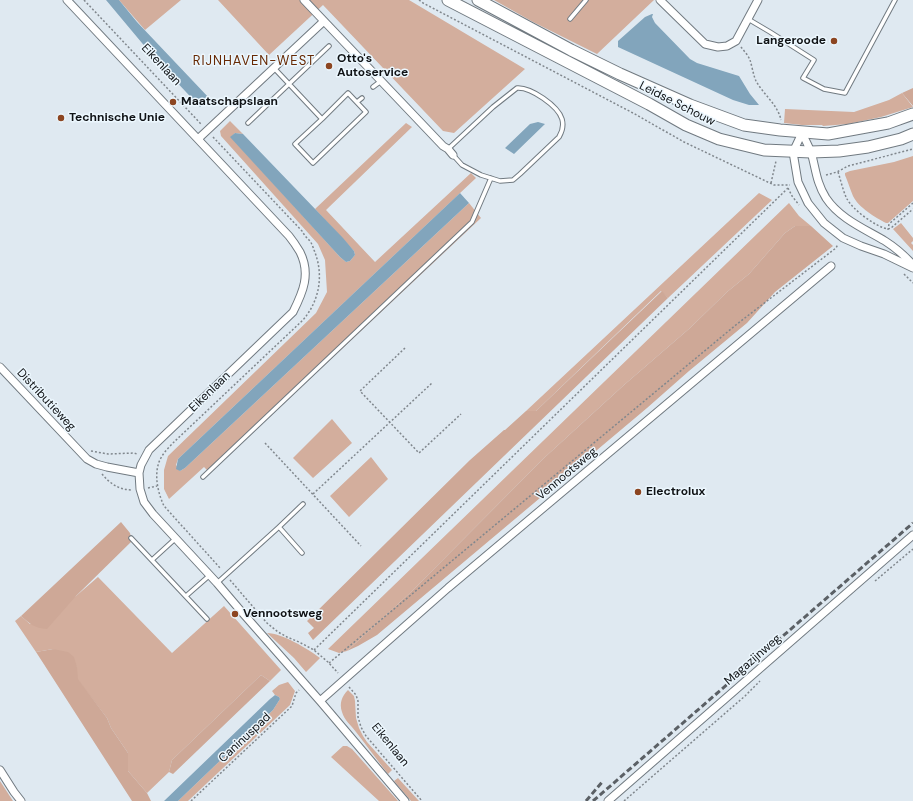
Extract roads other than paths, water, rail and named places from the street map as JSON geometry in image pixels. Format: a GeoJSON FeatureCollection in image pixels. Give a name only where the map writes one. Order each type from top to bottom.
{"type":"FeatureCollection","features":[{"type":"Feature","properties":{"kind":"street","name":"Eikenlaan"},"geometry":{"type":"LineString","coordinates":[[67,0],[289,236],[299,251],[304,263],[305,278],[301,295],[293,312],[149,450],[140,465],[139,473],[140,489],[144,502],[153,514],[217,583],[405,801]]}},
{"type":"Feature","properties":{"kind":"street"},"geometry":{"type":"LineString","coordinates":[[304,0],[453,155]]}},
{"type":"Feature","properties":{"kind":"street","name":"Leidse Schouw"},"geometry":{"type":"LineString","coordinates":[[448,0],[649,104],[686,125],[719,139],[764,150],[811,152],[839,151],[868,147],[901,139],[913,134]]}},
{"type":"Feature","properties":{"kind":"street","name":"Leidse Schouw"},"geometry":{"type":"LineString","coordinates":[[478,0],[620,74],[690,105],[744,125],[828,134],[888,123],[913,114]]}},
{"type":"Feature","properties":{"kind":"street"},"geometry":{"type":"LineString","coordinates":[[660,0],[705,44],[718,47],[727,46],[736,41],[758,0]]}},
{"type":"Feature","properties":{"kind":"street"},"geometry":{"type":"LineString","coordinates":[[198,139],[324,21]]}},
{"type":"Feature","properties":{"kind":"street"},"geometry":{"type":"LineString","coordinates":[[802,132],[793,152],[798,182],[808,203],[824,223],[843,238],[913,267]]}},
{"type":"Feature","properties":{"kind":"street"},"geometry":{"type":"LineString","coordinates":[[802,132],[811,152],[816,177],[820,188],[827,200],[838,212],[903,254],[913,267]]}},
{"type":"Feature","properties":{"kind":"street","name":"Vennootsweg"},"geometry":{"type":"LineString","coordinates":[[320,701],[448,588],[831,266]]}},
{"type":"Feature","properties":{"kind":"street","name":"Distributieweg"},"geometry":{"type":"LineString","coordinates":[[0,367],[87,459],[96,464],[139,473]]}},
{"type":"Feature","properties":{"kind":"street","name":"Magazijnweg"},"geometry":{"type":"LineString","coordinates":[[608,801],[913,535]]}},
{"type":"Feature","properties":{"kind":"street"},"geometry":{"type":"LineString","coordinates":[[0,770],[21,801]]}},
{"type":"Feature","properties":{"kind":"lane"},"geometry":{"type":"LineString","coordinates":[[570,19],[586,0]]}},
{"type":"Feature","properties":{"kind":"lane"},"geometry":{"type":"LineString","coordinates":[[748,19],[814,60],[803,78],[824,89],[845,93],[895,0]]}},
{"type":"Feature","properties":{"kind":"lane"},"geometry":{"type":"LineString","coordinates":[[248,123],[328,46]]}},
{"type":"Feature","properties":{"kind":"lane"},"geometry":{"type":"LineString","coordinates":[[274,68],[322,119]]}},
{"type":"Feature","properties":{"kind":"lane"},"geometry":{"type":"LineString","coordinates":[[373,87],[381,80]]}},
{"type":"Feature","properties":{"kind":"lane"},"geometry":{"type":"LineString","coordinates":[[448,149],[493,107],[517,88],[521,88],[546,100],[557,111],[562,119],[562,130],[559,137],[513,180],[500,180],[481,175],[462,165],[453,155]]}},
{"type":"Feature","properties":{"kind":"lane"},"geometry":{"type":"LineString","coordinates":[[348,93],[366,112],[313,163],[295,144],[322,119],[348,93]]}},
{"type":"Feature","properties":{"kind":"lane"},"geometry":{"type":"LineString","coordinates":[[357,102],[362,98]]}},
{"type":"Feature","properties":{"kind":"lane"},"geometry":{"type":"LineString","coordinates":[[203,477],[472,222],[491,178]]}},
{"type":"Feature","properties":{"kind":"lane"},"geometry":{"type":"LineString","coordinates":[[217,583],[303,504]]}},
{"type":"Feature","properties":{"kind":"lane"},"geometry":{"type":"LineString","coordinates":[[279,527],[302,553]]}},
{"type":"Feature","properties":{"kind":"lane"},"geometry":{"type":"LineString","coordinates":[[131,538],[207,619]]}},
{"type":"Feature","properties":{"kind":"lane"},"geometry":{"type":"LineString","coordinates":[[152,560],[176,538]]}},
{"type":"Feature","properties":{"kind":"lane"},"geometry":{"type":"LineString","coordinates":[[186,596],[210,575]]}},
{"type":"Feature","properties":{"kind":"water"},"geometry":{"type":"Polygon","coordinates":[[[106,0],[119,0],[137,22],[210,99],[200,107],[157,61],[106,0]]]}},
{"type":"Feature","properties":{"kind":"water"},"geometry":{"type":"Polygon","coordinates":[[[652,14],[655,23],[690,59],[697,63],[739,76],[759,105],[749,105],[733,100],[618,47],[618,41],[645,17],[652,14]]]}},
{"type":"Feature","properties":{"kind":"water"},"geometry":{"type":"Polygon","coordinates":[[[538,122],[545,124],[514,154],[505,148],[530,124],[538,122]]]}},
{"type":"Feature","properties":{"kind":"water"},"geometry":{"type":"Polygon","coordinates":[[[235,133],[243,134],[343,238],[354,251],[355,255],[350,261],[346,262],[340,257],[230,137],[235,133]]]}},
{"type":"Feature","properties":{"kind":"water"},"geometry":{"type":"Polygon","coordinates":[[[460,193],[469,203],[185,468],[180,471],[176,469],[178,459],[460,193]]]}},
{"type":"Feature","properties":{"kind":"water"},"geometry":{"type":"Polygon","coordinates":[[[275,695],[280,699],[273,710],[178,801],[164,801],[270,699],[275,695]]]}},
{"type":"Feature","properties":{"kind":"railway"},"geometry":{"type":"LineString","coordinates":[[593,801],[913,523]]}},
{"type":"Feature","properties":{"kind":"railway"},"geometry":{"type":"LineString","coordinates":[[586,801],[603,781]]}},
{"type":"Feature","properties":{"kind":"place","name":"Langeroode"},"geometry":{"type":"Point","coordinates":[834,41]}},
{"type":"Feature","properties":{"kind":"place","name":"Otto's Autoservice"},"geometry":{"type":"Point","coordinates":[329,66]}},
{"type":"Feature","properties":{"kind":"place","name":"Maatschapslaan"},"geometry":{"type":"Point","coordinates":[173,102]}},
{"type":"Feature","properties":{"kind":"place","name":"Technische Unie"},"geometry":{"type":"Point","coordinates":[61,118]}},
{"type":"Feature","properties":{"kind":"place","name":"Electrolux"},"geometry":{"type":"Point","coordinates":[638,492]}},
{"type":"Feature","properties":{"kind":"place","name":"Vennootsweg"},"geometry":{"type":"Point","coordinates":[235,614]}},
{"type":"Feature","properties":{"kind":"district","name":"RIJNHAVEN-WEST"},"geometry":{"type":"Point","coordinates":[254,62]}}]}
